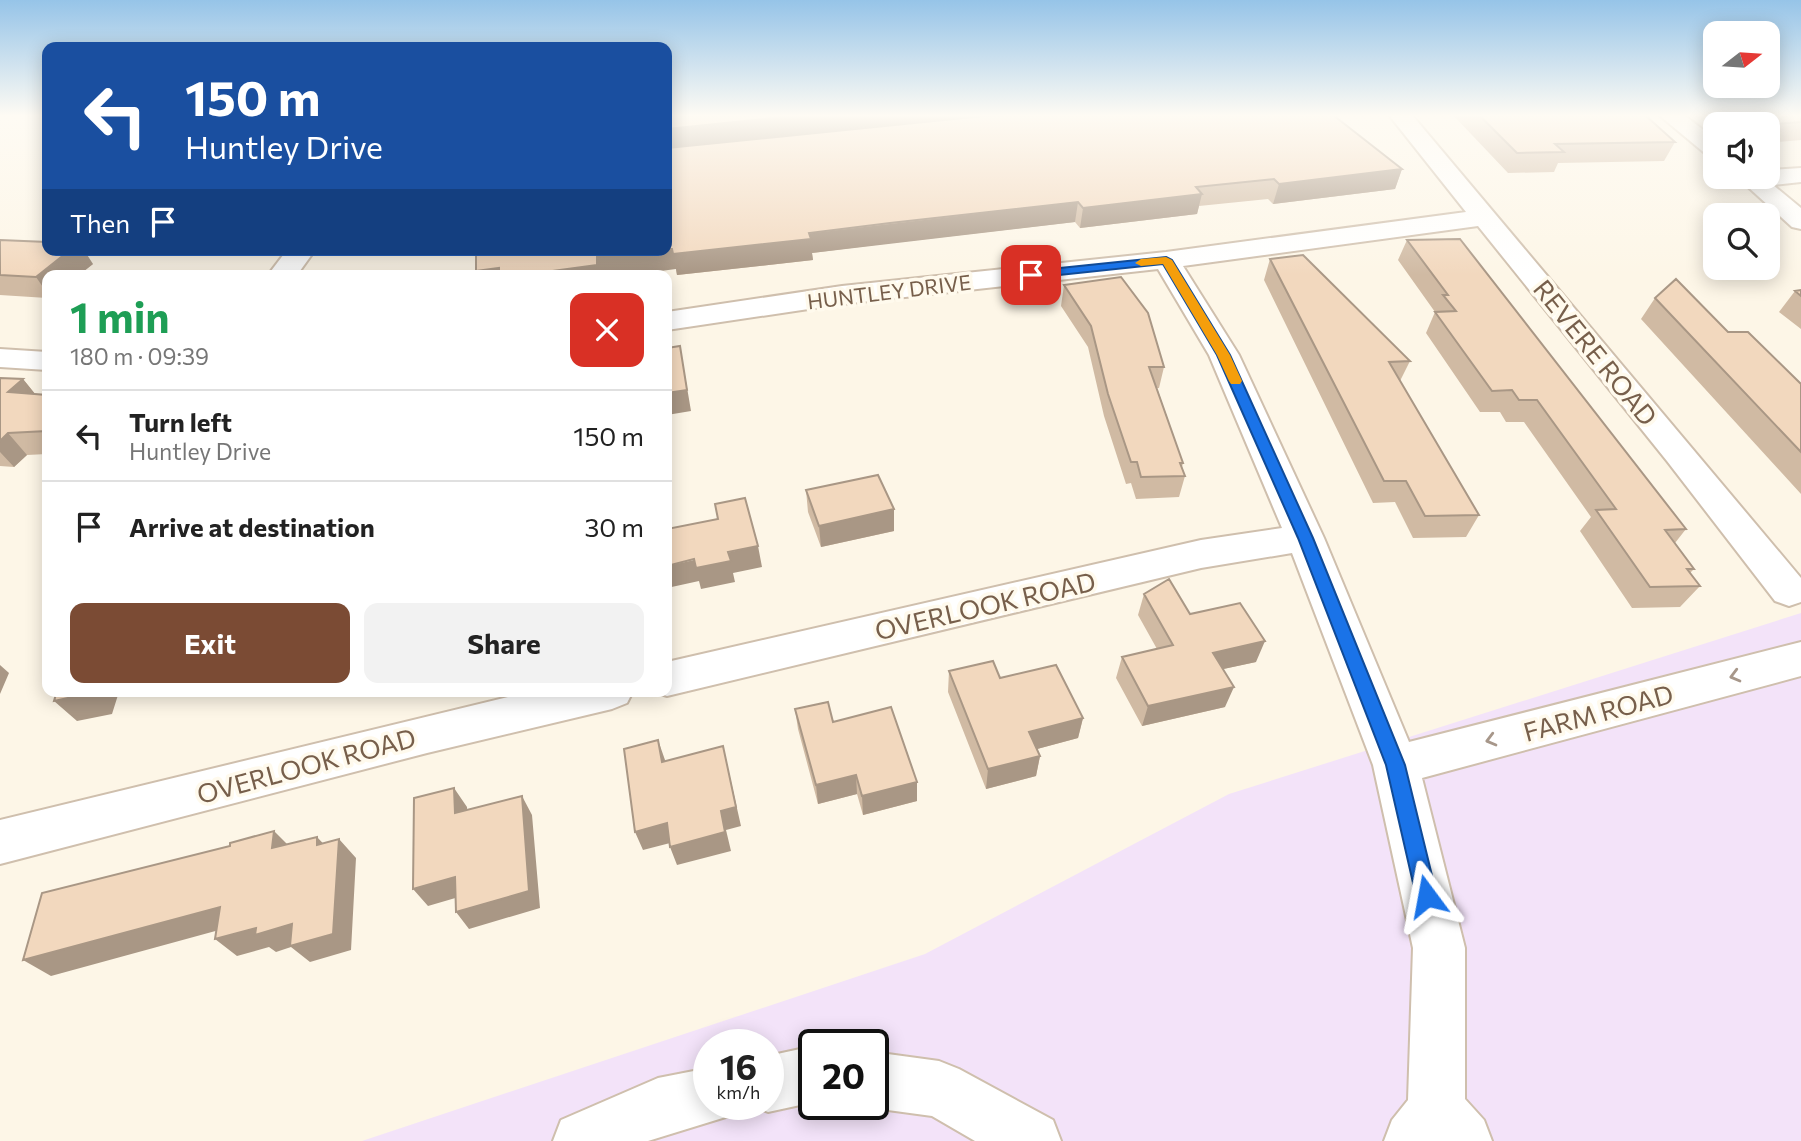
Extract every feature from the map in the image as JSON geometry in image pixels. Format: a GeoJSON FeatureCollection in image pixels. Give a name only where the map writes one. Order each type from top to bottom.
{"type":"FeatureCollection","features":[{"type":"Feature","properties":{"kind":"street","name":"REVERE ROAD"},"geometry":{"type":"LineString","coordinates":[[1445,168],[1789,591]]}},
{"type":"Feature","properties":{"kind":"street"},"geometry":{"type":"LineString","coordinates":[[1780,176],[1801,175]]}},
{"type":"Feature","properties":{"kind":"street"},"geometry":{"type":"LineString","coordinates":[[1764,189],[1801,221]]}},
{"type":"Feature","properties":{"kind":"street","name":"HUNTLEY DRIVE"},"geometry":{"type":"LineString","coordinates":[[672,319],[842,295],[1166,260],[1486,217]]}},
{"type":"Feature","properties":{"kind":"street"},"geometry":{"type":"LineString","coordinates":[[286,270],[297,256]]}},
{"type":"Feature","properties":{"kind":"street"},"geometry":{"type":"LineString","coordinates":[[1166,260],[1224,355],[1305,538],[1396,765],[1439,948],[1437,1131]]}},
{"type":"Feature","properties":{"kind":"street"},"geometry":{"type":"LineString","coordinates":[[0,358],[42,361]]}},
{"type":"Feature","properties":{"kind":"street","name":"OVERLOOK ROAD"},"geometry":{"type":"LineString","coordinates":[[672,678],[1201,554],[1305,538]]}},
{"type":"Feature","properties":{"kind":"street","name":"FARM ROAD"},"geometry":{"type":"LineString","coordinates":[[1396,765],[1801,659]]}},
{"type":"Feature","properties":{"kind":"street","name":"OVERLOOK ROAD"},"geometry":{"type":"LineString","coordinates":[[0,842],[80,824],[426,734],[586,697]]}},
{"type":"Feature","properties":{"kind":"street"},"geometry":{"type":"LineString","coordinates":[[889,1082],[939,1089],[1032,1141]]}},
{"type":"Feature","properties":{"kind":"street"},"geometry":{"type":"LineString","coordinates":[[582,1141],[658,1107],[693,1099]]}},
{"type":"Feature","properties":{"kind":"shaded area"},"geometry":{"type":"Polygon","coordinates":[[[1801,613],[1801,1141],[362,1141],[693,1031],[693,1120],[784,1120],[784,1029],[699,1029],[925,954],[1229,794],[1801,613]]]}},
{"type":"Feature","properties":{"kind":"building"},"geometry":{"type":"Polygon","coordinates":[[[672,168],[1402,169],[1279,184],[1274,179],[1196,187],[1202,194],[1083,208],[1078,202],[890,223],[809,233],[811,239],[673,254],[672,168]]]}},
{"type":"Feature","properties":{"kind":"building"},"geometry":{"type":"Polygon","coordinates":[[[1460,239],[1686,529],[1665,530],[1694,569],[1687,569],[1700,586],[1650,587],[1596,510],[1616,509],[1537,400],[1519,400],[1512,390],[1492,391],[1435,312],[1456,311],[1443,295],[1448,295],[1407,240],[1460,239]]]}},
{"type":"Feature","properties":{"kind":"building"},"geometry":{"type":"Polygon","coordinates":[[[0,240],[42,242],[42,256],[62,256],[36,277],[0,275],[0,240]]]}},
{"type":"Feature","properties":{"kind":"building"},"geometry":{"type":"Polygon","coordinates":[[[1303,255],[1410,361],[1389,362],[1479,515],[1425,516],[1406,481],[1384,481],[1270,259],[1303,255]]]}},
{"type":"Feature","properties":{"kind":"building"},"geometry":{"type":"Polygon","coordinates":[[[476,256],[606,256],[597,257],[597,265],[560,270],[476,270],[476,256]]]}},
{"type":"Feature","properties":{"kind":"building"},"geometry":{"type":"Polygon","coordinates":[[[1121,277],[1148,313],[1164,367],[1149,367],[1183,463],[1180,463],[1185,476],[1141,477],[1137,462],[1131,462],[1108,394],[1091,326],[1064,285],[1121,277]]]}},
{"type":"Feature","properties":{"kind":"building"},"geometry":{"type":"Polygon","coordinates":[[[1676,279],[1728,332],[1748,332],[1801,384],[1801,452],[1655,298],[1676,279]]]}},
{"type":"Feature","properties":{"kind":"building"},"geometry":{"type":"Polygon","coordinates":[[[680,346],[687,390],[672,392],[672,347],[680,346]]]}},
{"type":"Feature","properties":{"kind":"building"},"geometry":{"type":"Polygon","coordinates":[[[0,378],[23,379],[8,392],[42,395],[42,431],[8,433],[0,441],[0,378]]]}},
{"type":"Feature","properties":{"kind":"building"},"geometry":{"type":"Polygon","coordinates":[[[878,475],[894,509],[819,526],[806,490],[878,475]]]}},
{"type":"Feature","properties":{"kind":"building"},"geometry":{"type":"Polygon","coordinates":[[[745,498],[758,546],[728,552],[731,561],[696,568],[694,559],[672,565],[672,528],[718,519],[715,504],[745,498]]]}},
{"type":"Feature","properties":{"kind":"building"},"geometry":{"type":"Polygon","coordinates":[[[1169,579],[1190,614],[1240,603],[1265,641],[1213,653],[1234,687],[1148,706],[1122,657],[1173,645],[1144,594],[1169,579]]]}},
{"type":"Feature","properties":{"kind":"building"},"geometry":{"type":"Polygon","coordinates":[[[993,661],[1000,678],[1056,665],[1083,718],[1029,732],[1040,756],[988,769],[949,671],[993,661]]]}},
{"type":"Feature","properties":{"kind":"building"},"geometry":{"type":"Polygon","coordinates":[[[55,697],[72,697],[54,701],[55,697]]]}},
{"type":"Feature","properties":{"kind":"building"},"geometry":{"type":"Polygon","coordinates":[[[828,702],[833,722],[891,707],[917,782],[862,796],[856,775],[816,785],[795,709],[828,702]]]}},
{"type":"Feature","properties":{"kind":"building"},"geometry":{"type":"Polygon","coordinates":[[[658,740],[662,762],[723,746],[736,807],[721,811],[725,832],[670,847],[667,823],[635,832],[624,749],[658,740]]]}},
{"type":"Feature","properties":{"kind":"building"},"geometry":{"type":"Polygon","coordinates":[[[454,788],[455,813],[522,796],[529,891],[456,912],[455,877],[413,889],[414,798],[454,788]]]}},
{"type":"Feature","properties":{"kind":"building"},"geometry":{"type":"Polygon","coordinates":[[[274,831],[272,848],[317,837],[317,845],[339,839],[333,934],[290,946],[292,924],[255,935],[256,928],[215,939],[220,907],[23,960],[42,893],[230,846],[230,843],[274,831]]]}},
{"type":"Feature","properties":{"kind":"slow traffic"},"geometry":{"type":"LineString","coordinates":[[1141,263],[1166,260],[1224,355],[1235,381]]}},
{"type":"Feature","properties":{"kind":"route"},"geometry":{"type":"LineString","coordinates":[[1031,275],[1166,260],[1224,355],[1305,538],[1396,765],[1427,896]]}}]}
